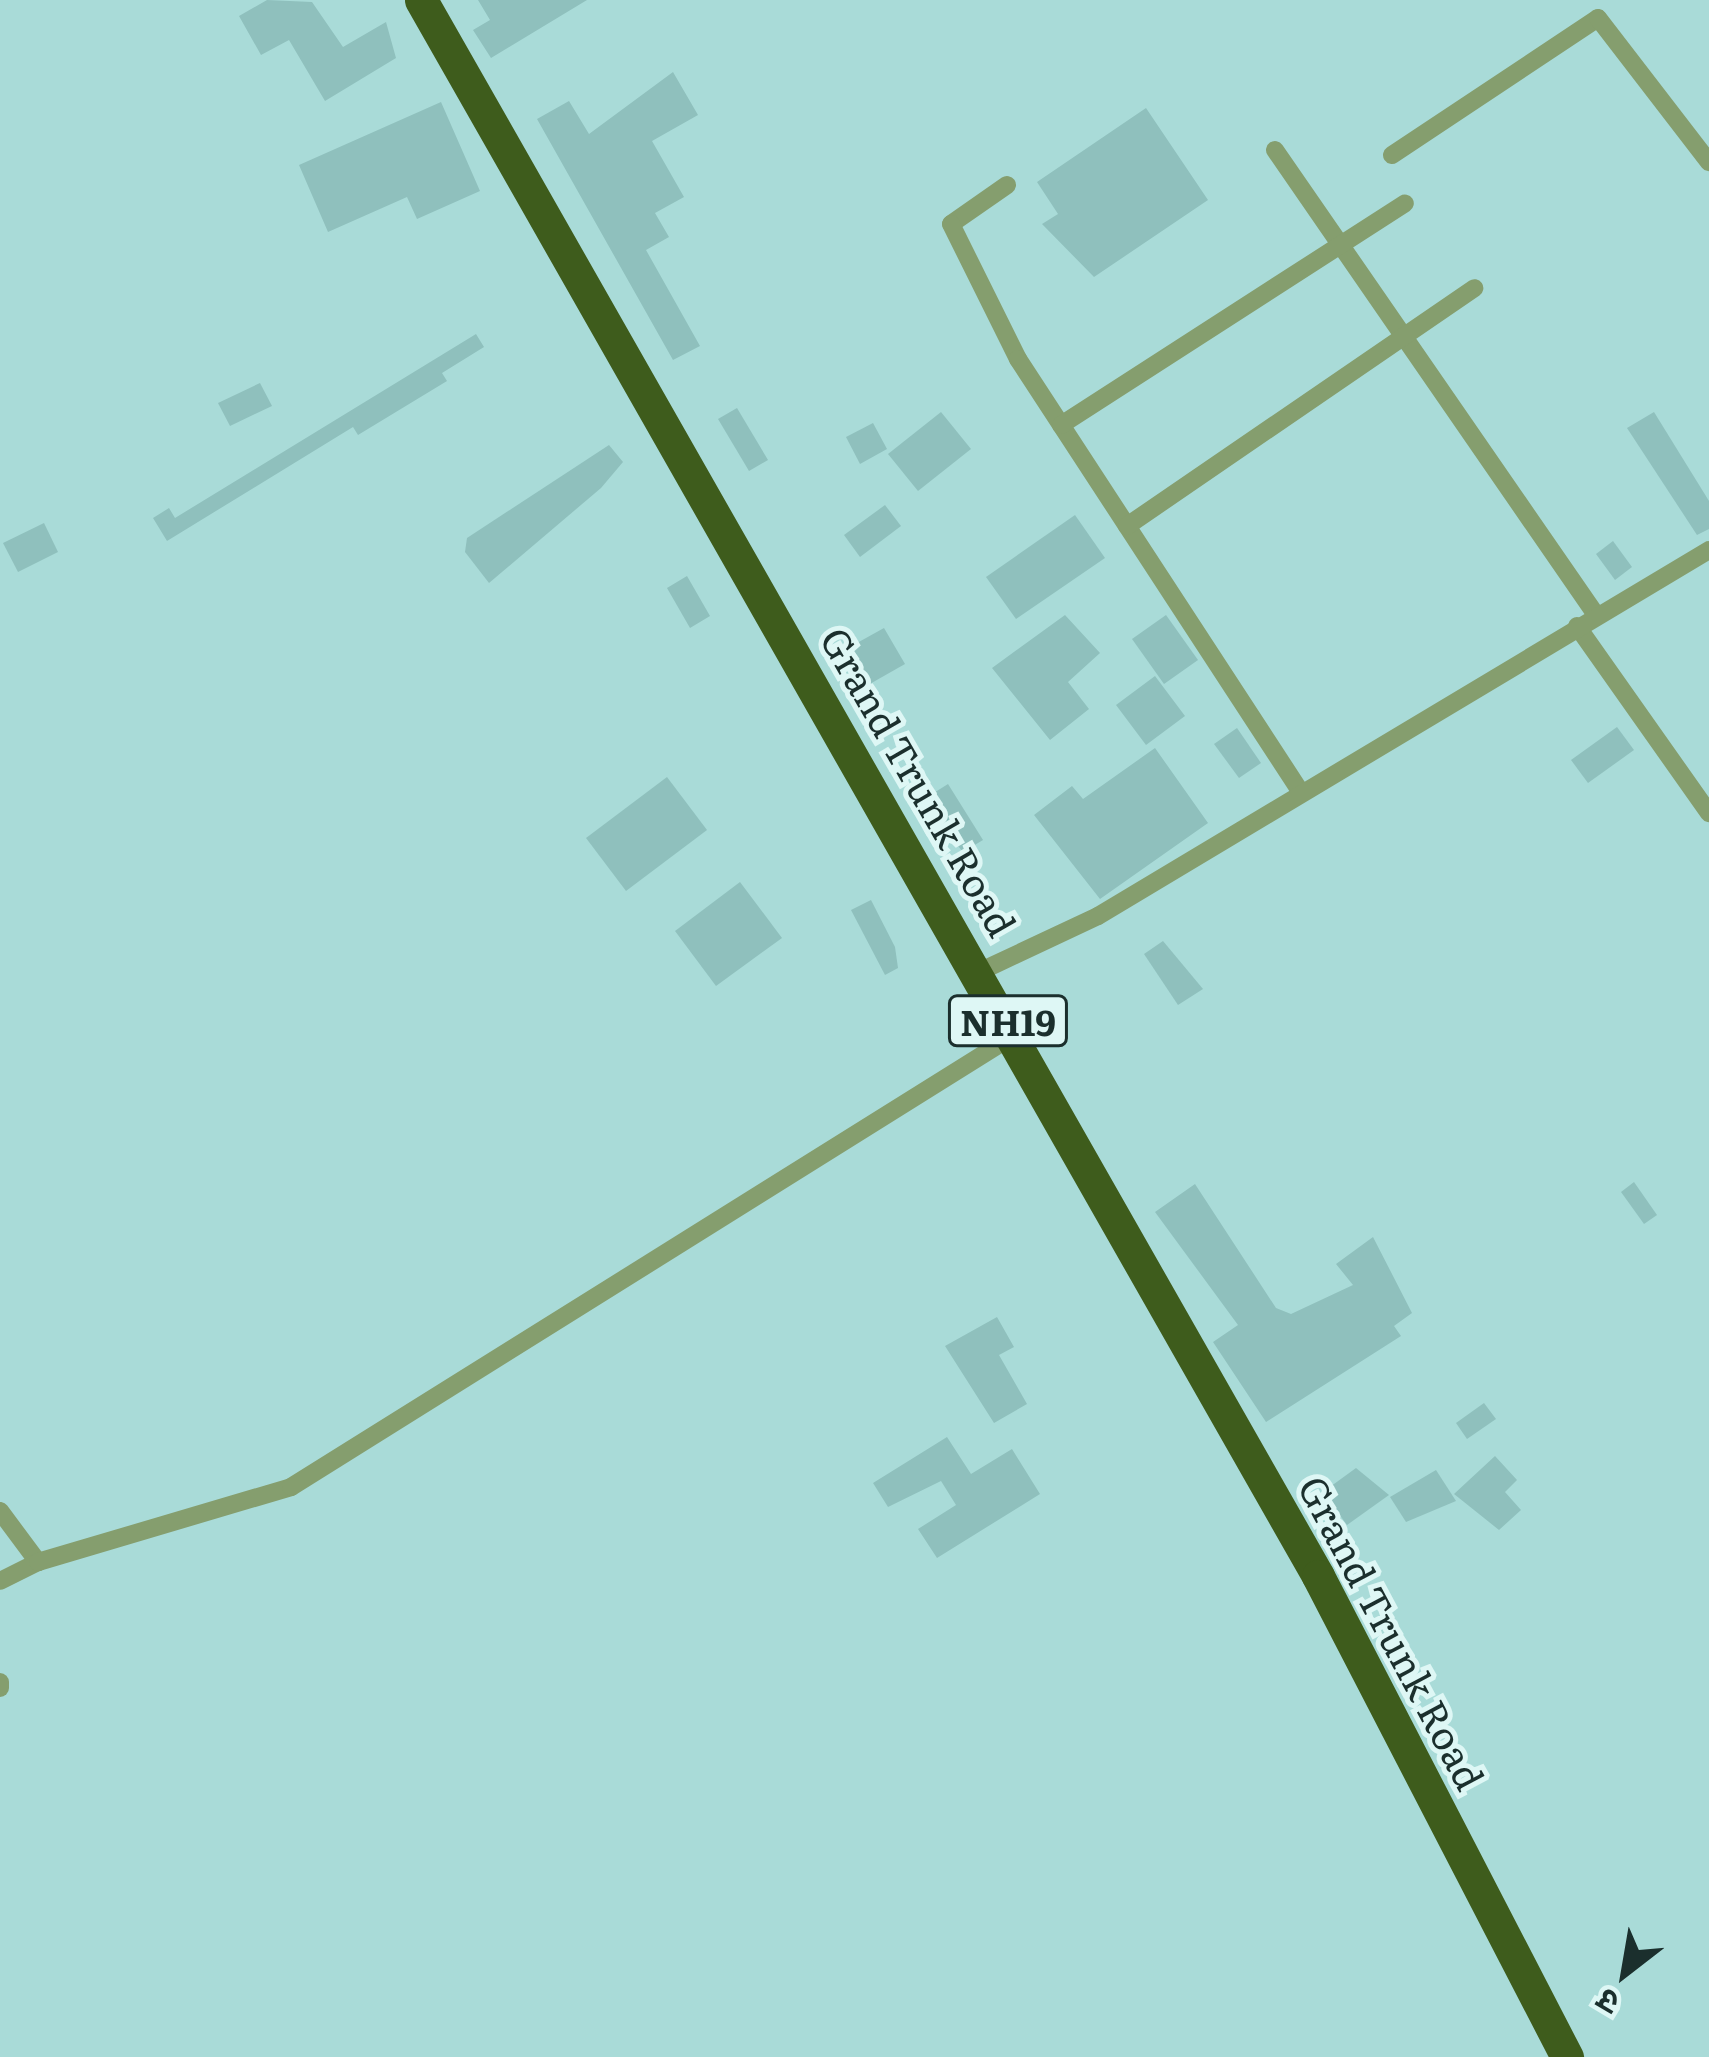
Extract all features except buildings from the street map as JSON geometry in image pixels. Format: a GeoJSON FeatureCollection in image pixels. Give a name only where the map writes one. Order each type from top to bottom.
{"type":"FeatureCollection","features":[{"type":"Feature","properties":{"kind":"highway","name":"Grand Trunk Road"},"geometry":{"type":"LineString","coordinates":[[421,0],[981,971],[1318,1576],[1567,2057]]}},
{"type":"Feature","properties":{"kind":"street"},"geometry":{"type":"LineString","coordinates":[[1392,155],[1598,18],[1709,163]]}},
{"type":"Feature","properties":{"kind":"street"},"geometry":{"type":"LineString","coordinates":[[1691,140],[1709,126]]}},
{"type":"Feature","properties":{"kind":"street"},"geometry":{"type":"LineString","coordinates":[[1275,150],[1596,615]]}},
{"type":"Feature","properties":{"kind":"street"},"geometry":{"type":"LineString","coordinates":[[1007,185],[951,224],[1061,425],[1300,791]]}},
{"type":"Feature","properties":{"kind":"street"},"geometry":{"type":"LineString","coordinates":[[1061,425],[1405,202]]}},
{"type":"Feature","properties":{"kind":"street"},"geometry":{"type":"LineString","coordinates":[[1127,526],[1474,288]]}},
{"type":"Feature","properties":{"kind":"street"},"geometry":{"type":"LineString","coordinates":[[981,971],[1098,916],[1709,550]]}},
{"type":"Feature","properties":{"kind":"street"},"geometry":{"type":"LineString","coordinates":[[1577,626],[1709,813]]}},
{"type":"Feature","properties":{"kind":"street"},"geometry":{"type":"LineString","coordinates":[[0,1581],[38,1562],[291,1487],[1016,1034]]}},
{"type":"Feature","properties":{"kind":"street"},"geometry":{"type":"LineString","coordinates":[[0,1510],[38,1562]]}}]}
